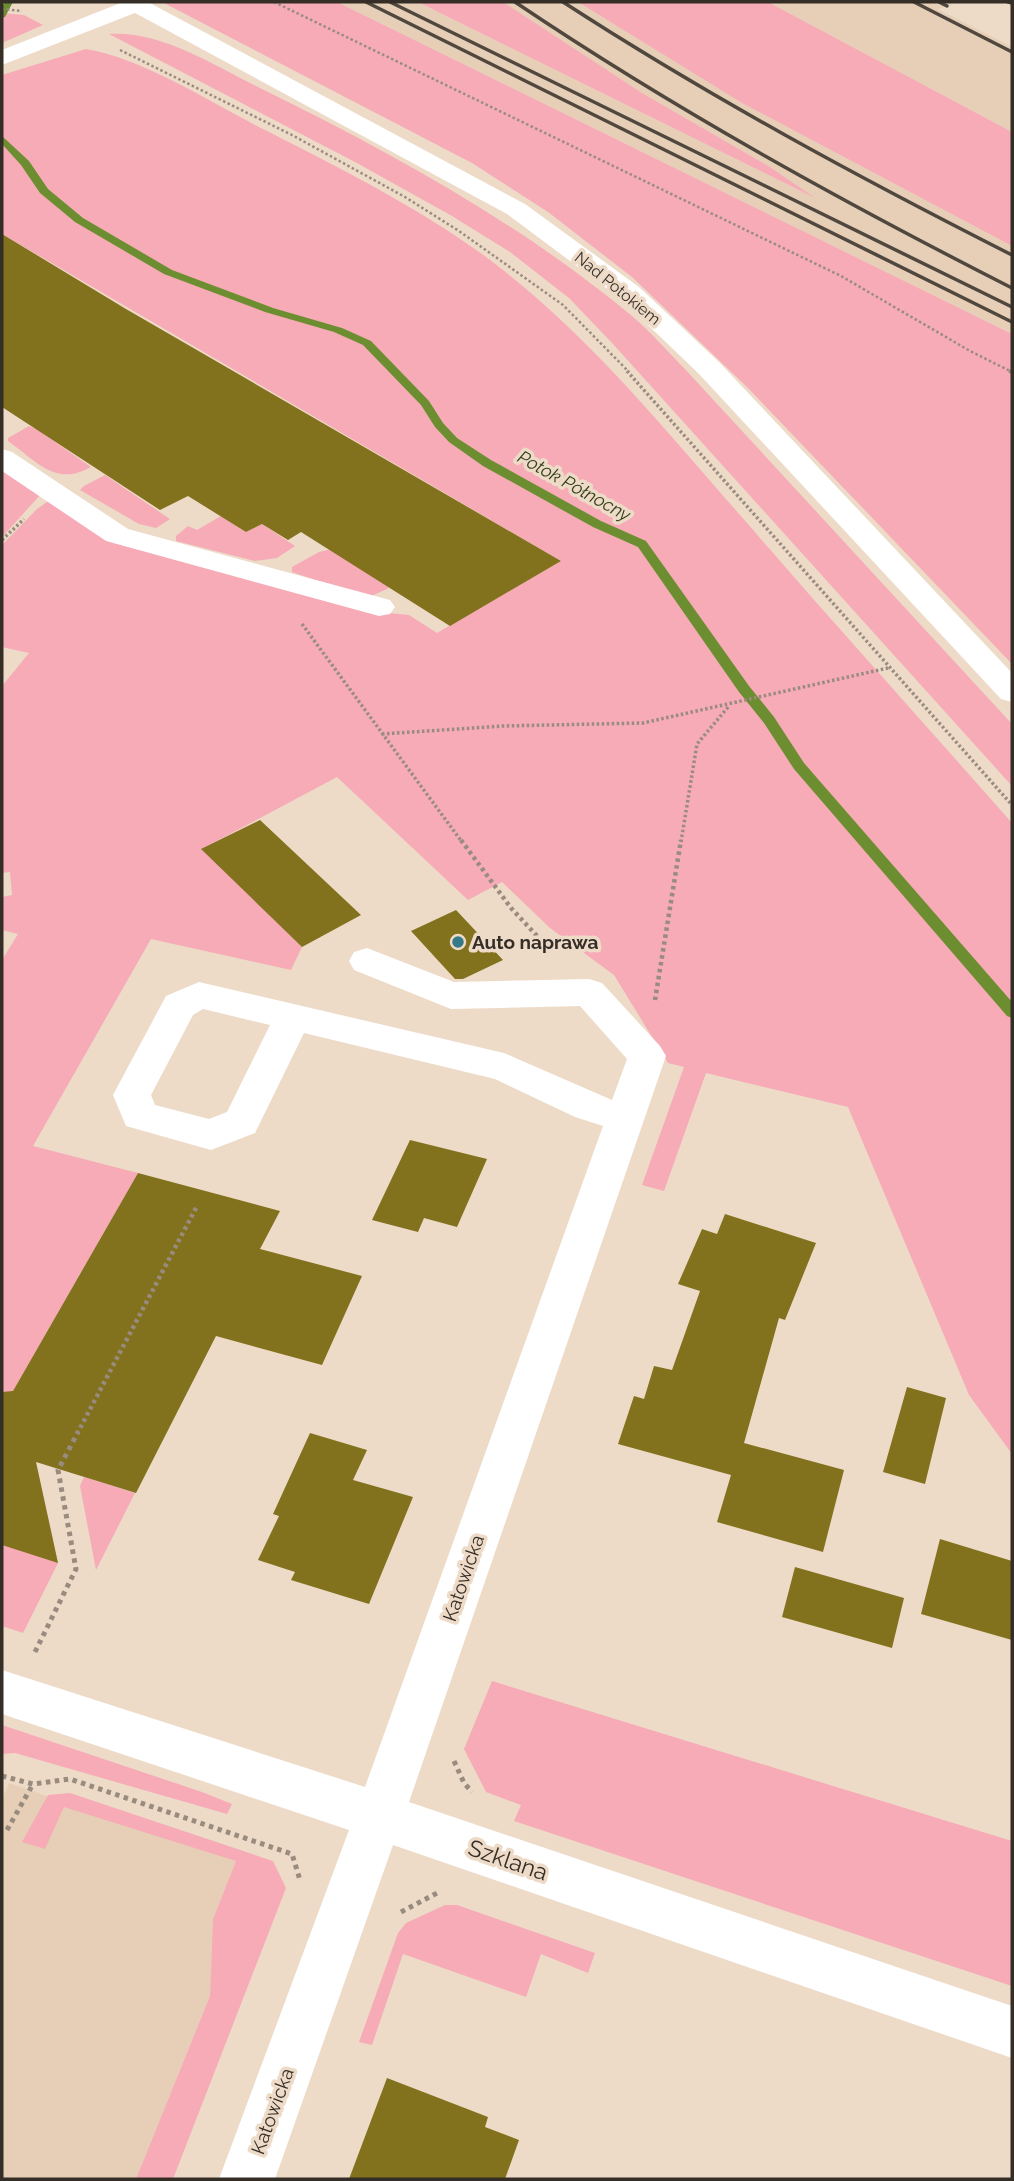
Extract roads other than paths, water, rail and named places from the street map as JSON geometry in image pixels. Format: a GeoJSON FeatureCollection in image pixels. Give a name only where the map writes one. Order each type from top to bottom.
{"type":"FeatureCollection","features":[{"type":"Feature","properties":{"kind":"street"},"geometry":{"type":"LineString","coordinates":[[2,58],[135,3]]}},
{"type":"Feature","properties":{"kind":"street","name":"Nad Potokiem"},"geometry":{"type":"LineString","coordinates":[[135,3],[516,209],[630,293],[709,368],[1012,692]]}},
{"type":"Feature","properties":{"kind":"street"},"geometry":{"type":"LineString","coordinates":[[2,458],[117,535],[379,607]]}},
{"type":"Feature","properties":{"kind":"street","name":"Katowicka"},"geometry":{"type":"LineString","coordinates":[[247,2179],[379,1816],[647,1056],[589,992],[451,996],[367,961]]}},
{"type":"Feature","properties":{"kind":"street"},"geometry":{"type":"LineString","coordinates":[[293,1017],[505,1067],[589,1107],[624,1118]]}},
{"type":"Feature","properties":{"kind":"street","name":"Szklana"},"geometry":{"type":"LineString","coordinates":[[2,1692],[379,1816],[1012,2032]]}},
{"type":"Feature","properties":{"kind":"waterway"},"geometry":{"type":"LineString","coordinates":[[2,15],[9,2]]}},
{"type":"Feature","properties":{"kind":"waterway","name":"Potok Północny"},"geometry":{"type":"LineString","coordinates":[[2,139],[25,163],[44,191],[79,220],[168,272],[269,310],[338,330],[367,343],[425,403],[439,425],[453,440],[487,463],[597,524],[642,544],[799,766],[1012,1012]]}},
{"type":"Feature","properties":{"kind":"railway"},"geometry":{"type":"LineString","coordinates":[[366,2],[1012,322]]}},
{"type":"Feature","properties":{"kind":"railway"},"geometry":{"type":"LineString","coordinates":[[390,2],[1012,307]]}},
{"type":"Feature","properties":{"kind":"railway"},"geometry":{"type":"LineString","coordinates":[[515,2],[697,117],[885,222],[1012,288]]}},
{"type":"Feature","properties":{"kind":"railway"},"geometry":{"type":"LineString","coordinates":[[563,2],[784,134],[1012,255]]}},
{"type":"Feature","properties":{"kind":"railway"},"geometry":{"type":"LineString","coordinates":[[914,2],[1012,52]]}},
{"type":"Feature","properties":{"kind":"railway"},"geometry":{"type":"LineString","coordinates":[[939,2],[947,6]]}},
{"type":"Feature","properties":{"kind":"railway"},"geometry":{"type":"LineString","coordinates":[[1008,2],[1012,3]]}},
{"type":"Feature","properties":{"kind":"place","name":"Auto naprawa"},"geometry":{"type":"Point","coordinates":[458,942]}}]}
